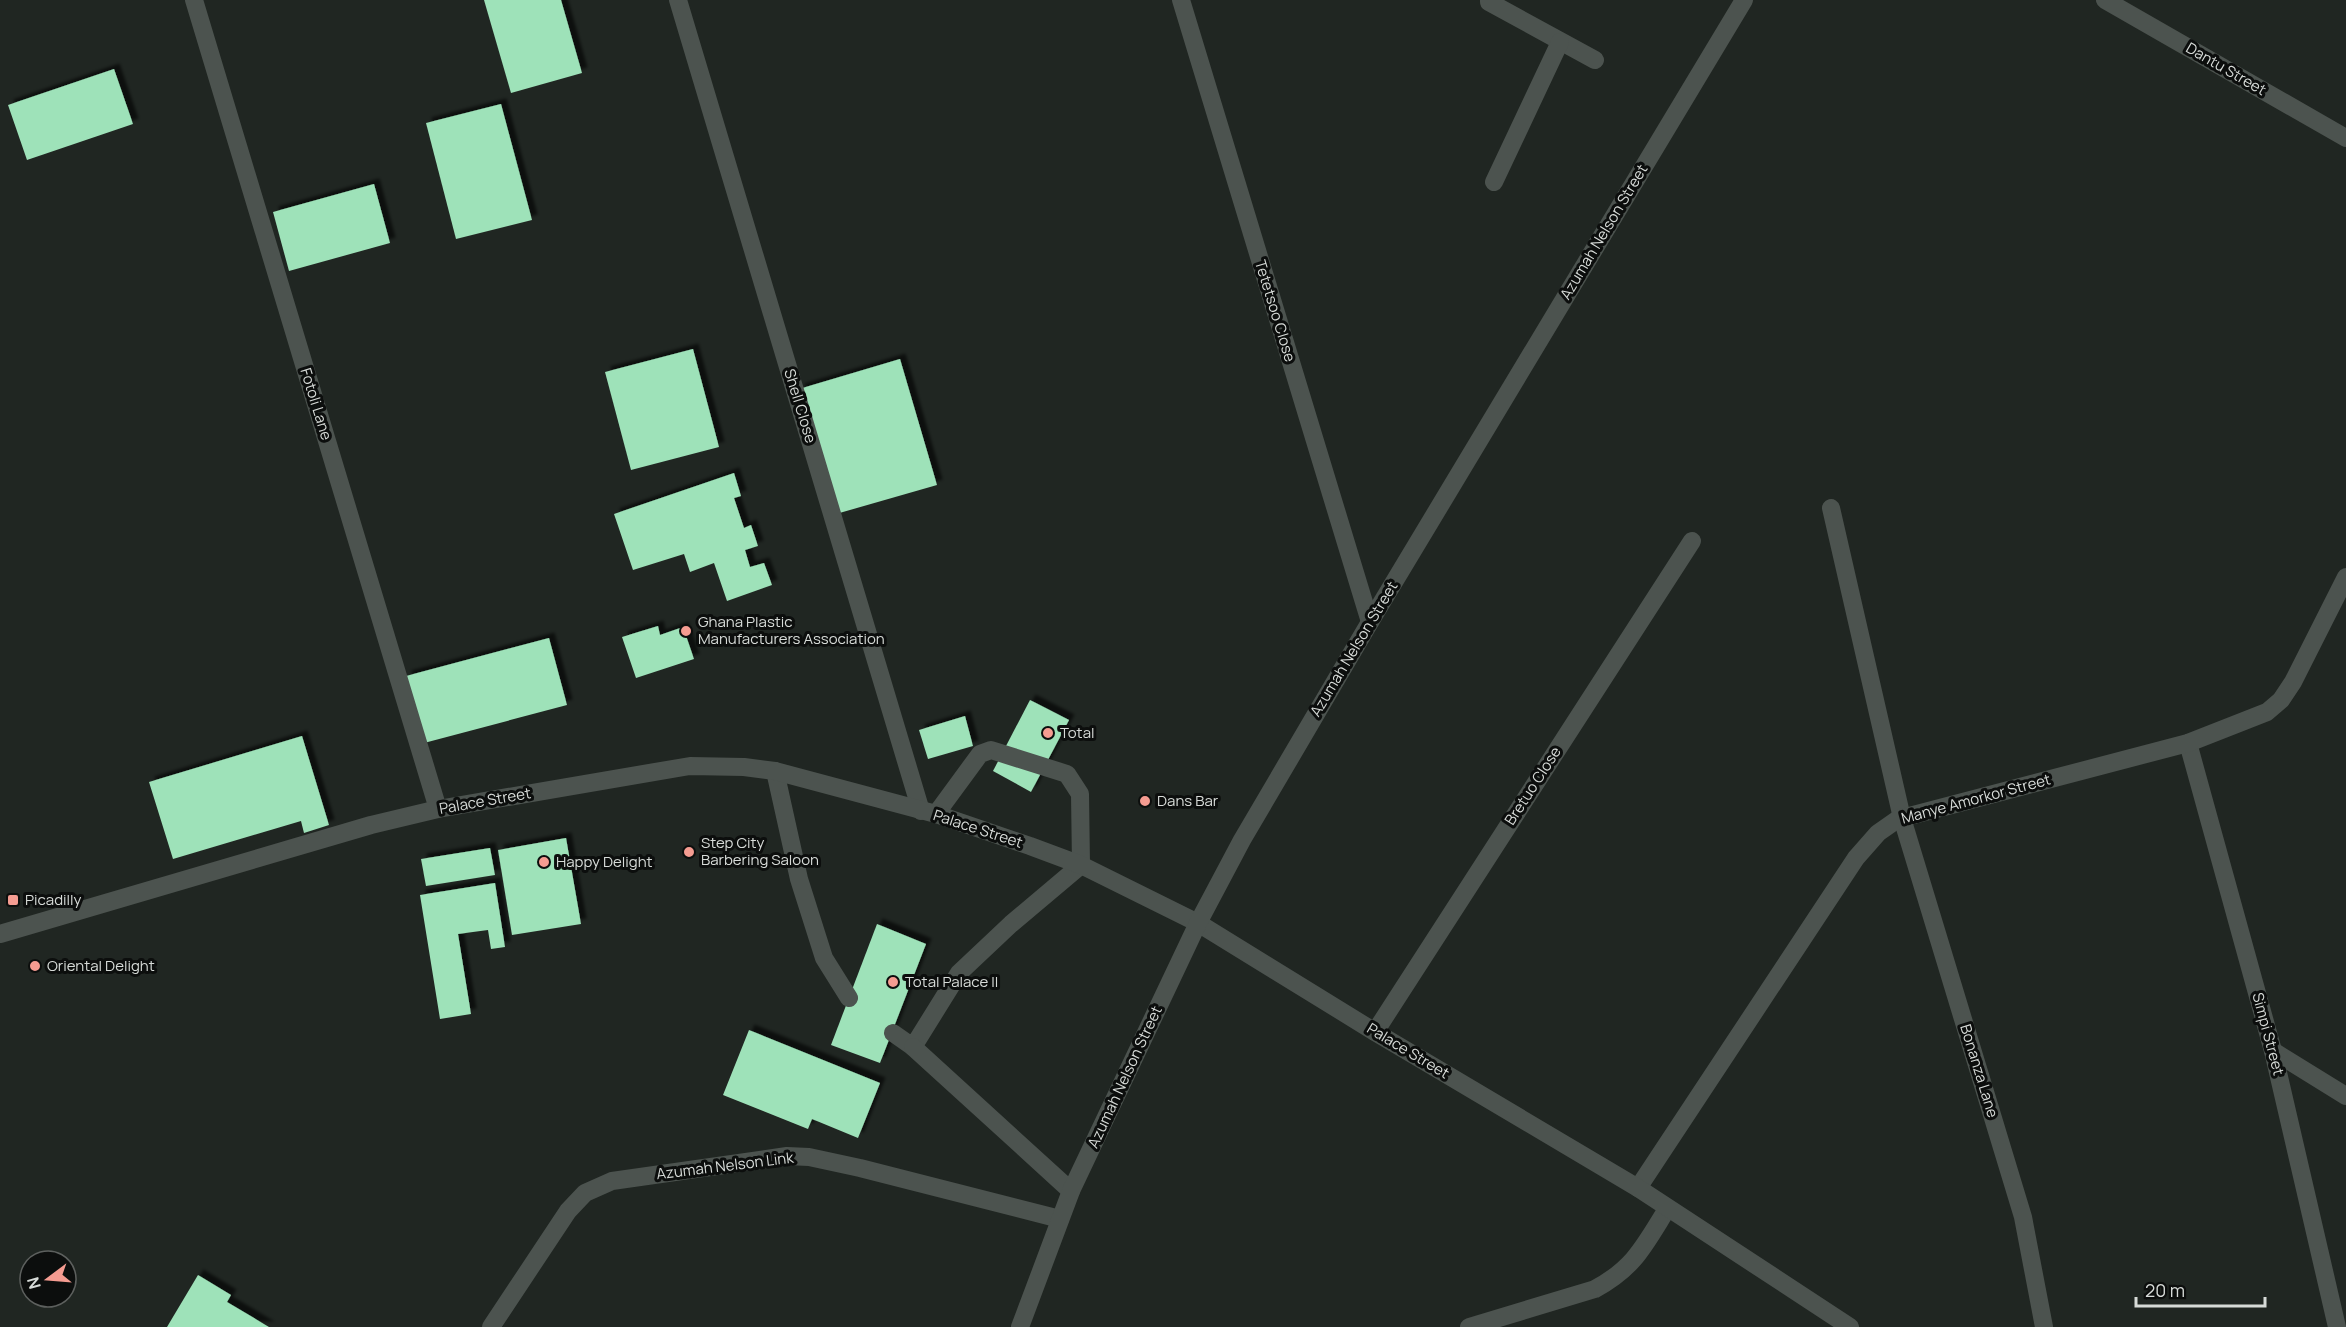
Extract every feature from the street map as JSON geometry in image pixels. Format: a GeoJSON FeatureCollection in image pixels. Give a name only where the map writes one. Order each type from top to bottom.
{"type":"FeatureCollection","features":[{"type":"Feature","properties":{"kind":"street","name":"Fotoli Lane"},"geometry":{"type":"LineString","coordinates":[[195,0],[438,809]]}},
{"type":"Feature","properties":{"kind":"street","name":"Shell Close"},"geometry":{"type":"LineString","coordinates":[[678,0],[929,813]]}},
{"type":"Feature","properties":{"kind":"street","name":"Tetetsoo Close"},"geometry":{"type":"LineString","coordinates":[[1181,0],[1370,622]]}},
{"type":"Feature","properties":{"kind":"street"},"geometry":{"type":"LineString","coordinates":[[1489,0],[1595,60]]}},
{"type":"Feature","properties":{"kind":"street","name":"Azumah Nelson Street"},"geometry":{"type":"LineString","coordinates":[[1020,1327],[1071,1191],[1198,923],[1242,840],[1370,622],[1744,0]]}},
{"type":"Feature","properties":{"kind":"street","name":"Dantu Street"},"geometry":{"type":"LineString","coordinates":[[2105,0],[2346,138]]}},
{"type":"Feature","properties":{"kind":"street"},"geometry":{"type":"LineString","coordinates":[[1494,182],[1560,42]]}},
{"type":"Feature","properties":{"kind":"street","name":"Bonanza Lane"},"geometry":{"type":"LineString","coordinates":[[1832,508],[1902,818],[2023,1217],[2044,1327]]}},
{"type":"Feature","properties":{"kind":"street","name":"Bretuo Close"},"geometry":{"type":"LineString","coordinates":[[1375,1032],[1692,541]]}},
{"type":"Feature","properties":{"kind":"street","name":"Manye Amorkor Street"},"geometry":{"type":"LineString","coordinates":[[1638,1188],[1856,858],[1878,833],[1902,818],[2188,743],[2267,712],[2281,700],[2306,660],[2346,577]]}},
{"type":"Feature","properties":{"kind":"street","name":"Simpi Street"},"geometry":{"type":"LineString","coordinates":[[2188,743],[2273,1051],[2337,1327]]}},
{"type":"Feature","properties":{"kind":"street"},"geometry":{"type":"LineString","coordinates":[[913,1047],[959,973],[1011,924],[1081,865],[1080,794],[1067,774],[991,750],[980,754],[929,813]]}},
{"type":"Feature","properties":{"kind":"street","name":"Palace Street"},"geometry":{"type":"LineString","coordinates":[[0,934],[371,825],[438,809],[690,766],[721,766],[775,771],[929,813],[1081,865],[1198,923],[1375,1032],[1638,1188],[1850,1327]]}},
{"type":"Feature","properties":{"kind":"street"},"geometry":{"type":"LineString","coordinates":[[775,771],[799,879],[824,958],[849,998]]}},
{"type":"Feature","properties":{"kind":"street"},"geometry":{"type":"LineString","coordinates":[[893,1033],[913,1047],[1071,1191]]}},
{"type":"Feature","properties":{"kind":"street"},"geometry":{"type":"LineString","coordinates":[[2273,1051],[2346,1096]]}},
{"type":"Feature","properties":{"kind":"street","name":"Azumah Nelson Link"},"geometry":{"type":"LineString","coordinates":[[491,1327],[568,1211],[585,1193],[612,1181],[787,1156],[809,1157],[1060,1219]]}},
{"type":"Feature","properties":{"kind":"street"},"geometry":{"type":"LineString","coordinates":[[1468,1327],[1595,1289],[1612,1280],[1639,1255],[1667,1209]]}},
{"type":"Feature","properties":{"kind":"building"},"geometry":{"type":"Polygon","coordinates":[[[484,0],[561,0],[582,73],[511,93],[484,0]]]}},
{"type":"Feature","properties":{"kind":"building"},"geometry":{"type":"Polygon","coordinates":[[[114,69],[133,124],[27,160],[8,105],[114,69]]]}},
{"type":"Feature","properties":{"kind":"building"},"geometry":{"type":"Polygon","coordinates":[[[501,104],[532,220],[456,239],[426,123],[501,104]]]}},
{"type":"Feature","properties":{"kind":"building"},"geometry":{"type":"Polygon","coordinates":[[[374,184],[390,243],[289,271],[273,212],[374,184]]]}},
{"type":"Feature","properties":{"kind":"building"},"geometry":{"type":"Polygon","coordinates":[[[693,349],[719,447],[631,470],[605,372],[693,349]]]}},
{"type":"Feature","properties":{"kind":"building"},"geometry":{"type":"Polygon","coordinates":[[[900,359],[937,485],[836,514],[799,389],[900,359]]]}},
{"type":"Feature","properties":{"kind":"building"},"geometry":{"type":"Polygon","coordinates":[[[734,473],[741,496],[734,498],[744,528],[751,525],[758,546],[745,550],[750,567],[764,563],[772,585],[727,601],[714,563],[690,572],[684,554],[633,570],[614,514],[734,473]]]}},
{"type":"Feature","properties":{"kind":"building"},"geometry":{"type":"Polygon","coordinates":[[[658,626],[660,635],[683,627],[694,659],[636,678],[622,637],[658,626]]]}},
{"type":"Feature","properties":{"kind":"building"},"geometry":{"type":"Polygon","coordinates":[[[549,638],[567,705],[424,743],[406,676],[549,638]]]}},
{"type":"Feature","properties":{"kind":"building"},"geometry":{"type":"Polygon","coordinates":[[[1030,700],[1069,720],[1031,792],[993,771],[1030,700]]]}},
{"type":"Feature","properties":{"kind":"building"},"geometry":{"type":"Polygon","coordinates":[[[965,716],[973,746],[928,759],[919,730],[965,716]]]}},
{"type":"Feature","properties":{"kind":"building"},"geometry":{"type":"Polygon","coordinates":[[[302,736],[329,825],[304,833],[301,821],[173,859],[149,782],[302,736]]]}},
{"type":"Feature","properties":{"kind":"building"},"geometry":{"type":"Polygon","coordinates":[[[566,838],[581,924],[512,935],[498,850],[566,838]]]}},
{"type":"Feature","properties":{"kind":"building"},"geometry":{"type":"Polygon","coordinates":[[[490,848],[495,875],[426,886],[421,859],[490,848]]]}},
{"type":"Feature","properties":{"kind":"building"},"geometry":{"type":"Polygon","coordinates":[[[495,883],[505,947],[491,949],[488,930],[458,934],[471,1014],[440,1019],[420,895],[495,883]]]}},
{"type":"Feature","properties":{"kind":"building"},"geometry":{"type":"Polygon","coordinates":[[[877,924],[926,944],[880,1063],[831,1045],[877,924]]]}},
{"type":"Feature","properties":{"kind":"building"},"geometry":{"type":"Polygon","coordinates":[[[749,1030],[880,1083],[858,1138],[812,1119],[808,1129],[723,1095],[749,1030]]]}},
{"type":"Feature","properties":{"kind":"building"},"geometry":{"type":"Polygon","coordinates":[[[198,1275],[231,1295],[227,1302],[269,1327],[167,1327],[198,1275]]]}},
{"type":"Feature","properties":{"kind":"place","name":"Ghana Plastic Manufacturers Association"},"geometry":{"type":"Point","coordinates":[686,631]}},
{"type":"Feature","properties":{"kind":"place","name":"Total"},"geometry":{"type":"Point","coordinates":[1048,733]}},
{"type":"Feature","properties":{"kind":"place","name":"Dans Bar"},"geometry":{"type":"Point","coordinates":[1145,801]}},
{"type":"Feature","properties":{"kind":"place","name":"Step City Barbering Saloon"},"geometry":{"type":"Point","coordinates":[689,852]}},
{"type":"Feature","properties":{"kind":"place","name":"Happy Delight"},"geometry":{"type":"Point","coordinates":[544,862]}},
{"type":"Feature","properties":{"kind":"place","name":"Picadilly"},"geometry":{"type":"Point","coordinates":[13,900]}},
{"type":"Feature","properties":{"kind":"place","name":"Oriental Delight"},"geometry":{"type":"Point","coordinates":[35,966]}},
{"type":"Feature","properties":{"kind":"place","name":"Total Palace II"},"geometry":{"type":"Point","coordinates":[893,982]}}]}
